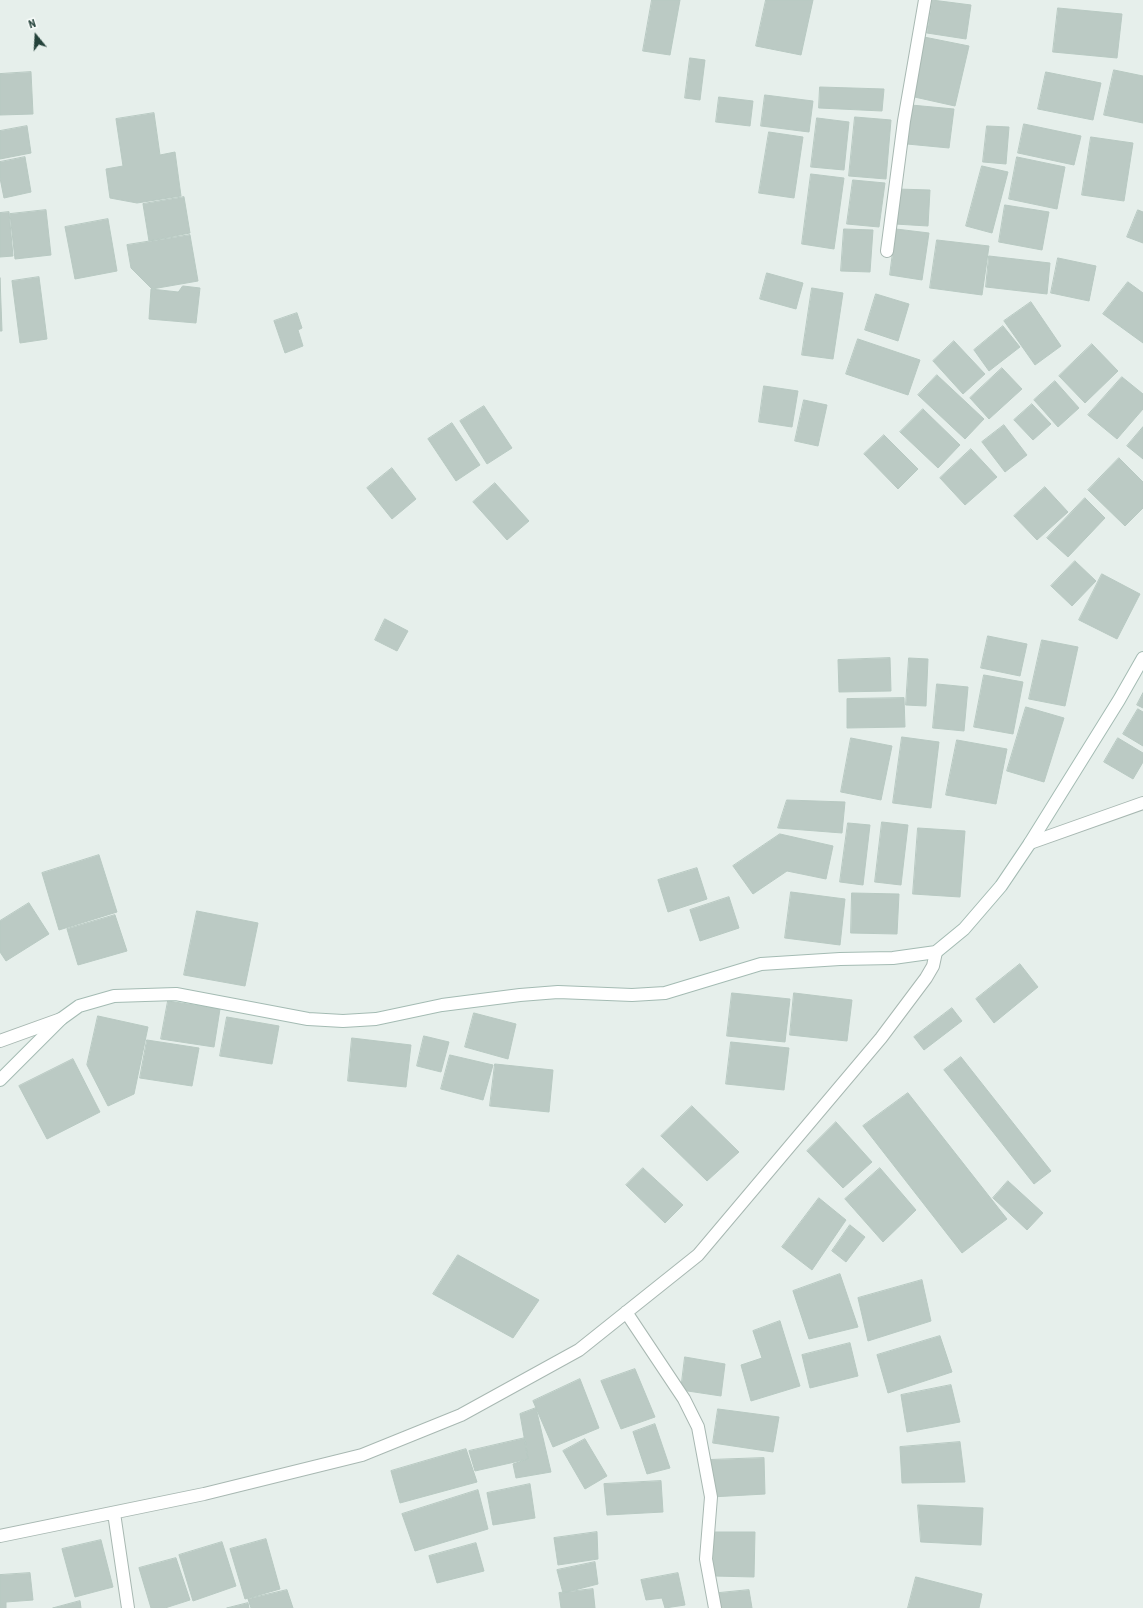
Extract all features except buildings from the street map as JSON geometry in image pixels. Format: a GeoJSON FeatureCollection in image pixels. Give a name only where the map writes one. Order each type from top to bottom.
{"type":"FeatureCollection","features":[{"type":"Feature","properties":{"kind":"street"},"geometry":{"type":"LineString","coordinates":[[887,251],[904,121],[926,0]]}},
{"type":"Feature","properties":{"kind":"street"},"geometry":{"type":"LineString","coordinates":[[0,1080],[61,1019],[80,1006],[114,996],[176,994],[308,1019],[343,1021],[376,1019],[442,1005],[520,994],[558,992],[632,995],[664,993],[761,964],[840,959],[893,958],[936,952],[964,929],[1001,886],[1030,843],[1119,700],[1143,658]]}},
{"type":"Feature","properties":{"kind":"street"},"geometry":{"type":"LineString","coordinates":[[1030,843],[1143,803]]}},
{"type":"Feature","properties":{"kind":"street"},"geometry":{"type":"LineString","coordinates":[[0,1536],[204,1494],[362,1455],[461,1414],[579,1350],[698,1254],[881,1038],[926,978],[933,966],[936,952]]}},
{"type":"Feature","properties":{"kind":"street"},"geometry":{"type":"LineString","coordinates":[[0,1041],[61,1019]]}},
{"type":"Feature","properties":{"kind":"street"},"geometry":{"type":"LineString","coordinates":[[626,1312],[676,1386],[698,1427],[711,1497],[706,1560],[715,1608]]}},
{"type":"Feature","properties":{"kind":"street"},"geometry":{"type":"LineString","coordinates":[[114,1513],[128,1608]]}}]}
